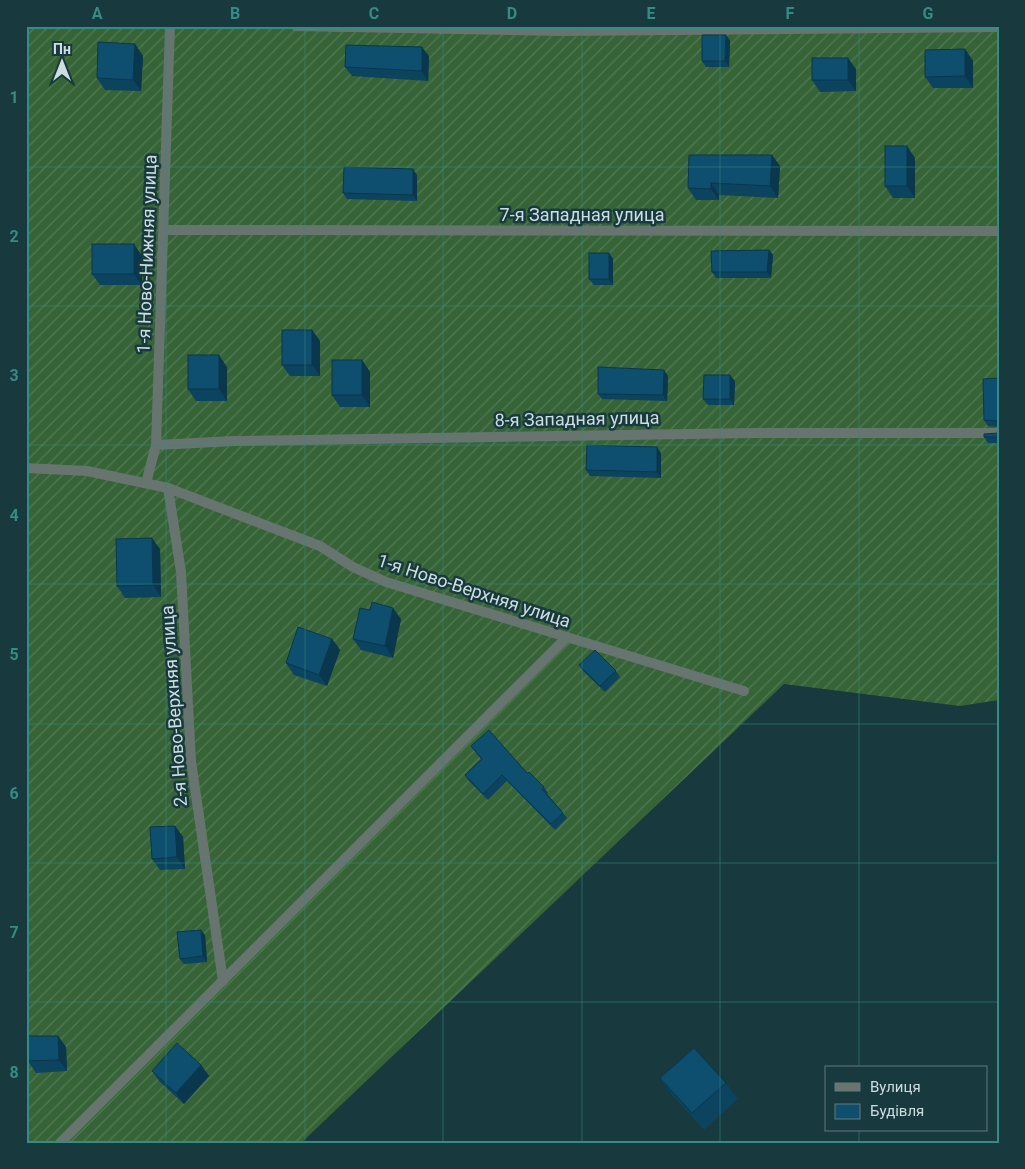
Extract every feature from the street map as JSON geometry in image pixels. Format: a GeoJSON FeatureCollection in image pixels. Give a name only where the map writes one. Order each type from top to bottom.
{"type":"FeatureCollection","features":[{"type":"Feature","properties":{"kind":"street","name":"1-я Ново-Нижняя улица"},"geometry":{"type":"LineString","coordinates":[[146,483],[156,445],[165,230],[170,26]]}},
{"type":"Feature","properties":{"kind":"street"},"geometry":{"type":"LineString","coordinates":[[296,26],[562,31],[999,27]]}},
{"type":"Feature","properties":{"kind":"street","name":"7-я Западная улица"},"geometry":{"type":"LineString","coordinates":[[165,230],[999,231]]}},
{"type":"Feature","properties":{"kind":"street","name":"8-я Западная улица"},"geometry":{"type":"LineString","coordinates":[[156,445],[234,441],[716,433],[999,433]]}},
{"type":"Feature","properties":{"kind":"street","name":"1-я Ново-Верхняя улица"},"geometry":{"type":"LineString","coordinates":[[26,468],[87,471],[168,488],[320,546],[353,567],[386,582],[744,691]]}},
{"type":"Feature","properties":{"kind":"street","name":"2-я Ново-Верхняя улица"},"geometry":{"type":"LineString","coordinates":[[168,488],[181,572],[191,762],[223,981]]}},
{"type":"Feature","properties":{"kind":"street"},"geometry":{"type":"LineString","coordinates":[[60,1143],[566,637]]}},
{"type":"Feature","properties":{"kind":"green space"},"geometry":{"type":"Polygon","coordinates":[[[26,26],[999,26],[999,700],[960,706],[784,684],[301,1143],[26,1143],[26,26]]]}},
{"type":"Feature","properties":{"kind":"building"},"geometry":{"type":"Polygon","coordinates":[[[702,35],[726,35],[725,61],[702,61],[702,35]]]}},
{"type":"Feature","properties":{"kind":"building"},"geometry":{"type":"Polygon","coordinates":[[[98,42],[135,44],[133,80],[97,78],[98,42]]]}},
{"type":"Feature","properties":{"kind":"building"},"geometry":{"type":"Polygon","coordinates":[[[346,45],[422,47],[422,71],[345,67],[346,45]]]}},
{"type":"Feature","properties":{"kind":"building"},"geometry":{"type":"Polygon","coordinates":[[[965,49],[965,76],[925,77],[925,50],[965,49]]]}},
{"type":"Feature","properties":{"kind":"building"},"geometry":{"type":"Polygon","coordinates":[[[812,58],[848,58],[848,80],[812,80],[812,58]]]}},
{"type":"Feature","properties":{"kind":"building"},"geometry":{"type":"Polygon","coordinates":[[[885,146],[907,146],[907,186],[885,186],[885,146]]]}},
{"type":"Feature","properties":{"kind":"building"},"geometry":{"type":"Polygon","coordinates":[[[689,155],[772,155],[770,186],[711,183],[711,189],[688,188],[689,155]]]}},
{"type":"Feature","properties":{"kind":"building"},"geometry":{"type":"Polygon","coordinates":[[[344,167],[413,169],[413,195],[343,193],[344,167]]]}},
{"type":"Feature","properties":{"kind":"building"},"geometry":{"type":"Polygon","coordinates":[[[92,244],[134,244],[134,274],[92,274],[92,244]]]}},
{"type":"Feature","properties":{"kind":"building"},"geometry":{"type":"Polygon","coordinates":[[[769,250],[767,272],[712,272],[711,251],[769,250]]]}},
{"type":"Feature","properties":{"kind":"building"},"geometry":{"type":"Polygon","coordinates":[[[589,253],[609,253],[609,279],[589,279],[589,253]]]}},
{"type":"Feature","properties":{"kind":"building"},"geometry":{"type":"Polygon","coordinates":[[[282,330],[312,330],[312,365],[282,365],[282,330]]]}},
{"type":"Feature","properties":{"kind":"building"},"geometry":{"type":"Polygon","coordinates":[[[188,355],[219,355],[219,389],[188,389],[188,355]]]}},
{"type":"Feature","properties":{"kind":"building"},"geometry":{"type":"Polygon","coordinates":[[[332,360],[362,360],[362,395],[332,395],[332,360]]]}},
{"type":"Feature","properties":{"kind":"building"},"geometry":{"type":"Polygon","coordinates":[[[598,367],[664,370],[663,395],[598,394],[598,367]]]}},
{"type":"Feature","properties":{"kind":"building"},"geometry":{"type":"Polygon","coordinates":[[[704,375],[730,375],[730,399],[703,399],[704,375]]]}},
{"type":"Feature","properties":{"kind":"building"},"geometry":{"type":"Polygon","coordinates":[[[999,378],[999,422],[984,420],[983,379],[999,378]]]}},
{"type":"Feature","properties":{"kind":"building"},"geometry":{"type":"Polygon","coordinates":[[[999,433],[999,437],[984,437],[984,434],[999,433]]]}},
{"type":"Feature","properties":{"kind":"building"},"geometry":{"type":"Polygon","coordinates":[[[587,445],[657,447],[657,472],[586,470],[587,445]]]}},
{"type":"Feature","properties":{"kind":"building"},"geometry":{"type":"Polygon","coordinates":[[[152,538],[153,585],[117,586],[116,539],[152,538]]]}},
{"type":"Feature","properties":{"kind":"building"},"geometry":{"type":"Polygon","coordinates":[[[372,602],[393,608],[385,646],[353,639],[360,608],[370,610],[372,602]]]}},
{"type":"Feature","properties":{"kind":"building"},"geometry":{"type":"Polygon","coordinates":[[[298,627],[332,639],[319,675],[286,663],[298,627]]]}},
{"type":"Feature","properties":{"kind":"building"},"geometry":{"type":"Polygon","coordinates":[[[595,650],[616,671],[600,686],[579,665],[595,650]]]}},
{"type":"Feature","properties":{"kind":"building"},"geometry":{"type":"Polygon","coordinates":[[[489,730],[527,773],[529,772],[544,787],[542,789],[563,813],[551,824],[502,775],[483,794],[465,775],[482,759],[471,746],[489,730]]]}},
{"type":"Feature","properties":{"kind":"building"},"geometry":{"type":"Polygon","coordinates":[[[175,826],[177,857],[152,859],[150,827],[175,826]]]}},
{"type":"Feature","properties":{"kind":"building"},"geometry":{"type":"Polygon","coordinates":[[[201,930],[203,956],[180,959],[177,932],[201,930]]]}},
{"type":"Feature","properties":{"kind":"building"},"geometry":{"type":"Polygon","coordinates":[[[27,1036],[58,1036],[59,1060],[28,1061],[27,1036]]]}},
{"type":"Feature","properties":{"kind":"building"},"geometry":{"type":"Polygon","coordinates":[[[177,1043],[201,1065],[176,1093],[152,1071],[177,1043]]]}},
{"type":"Feature","properties":{"kind":"building"},"geometry":{"type":"Polygon","coordinates":[[[694,1048],[726,1083],[692,1113],[660,1078],[694,1048]]]}}]}
